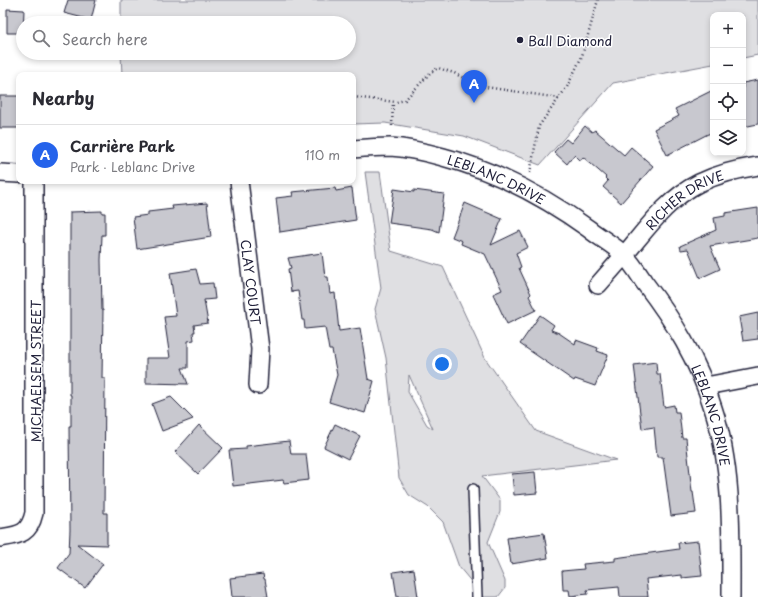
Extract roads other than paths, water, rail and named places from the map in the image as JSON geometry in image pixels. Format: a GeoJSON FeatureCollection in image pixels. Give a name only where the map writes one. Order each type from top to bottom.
{"type":"FeatureCollection","features":[{"type":"Feature","properties":{"kind":"street","name":"LEBLANC DRIVE"},"geometry":{"type":"LineString","coordinates":[[356,149],[390,147],[426,152],[461,162],[496,175],[526,189],[565,212],[624,255],[680,333],[694,359],[714,408],[727,472],[731,526],[731,597]]}},
{"type":"Feature","properties":{"kind":"street","name":"RICHER DRIVE"},"geometry":{"type":"LineString","coordinates":[[624,255],[668,205],[682,194],[698,184],[718,175],[758,166]]}},
{"type":"Feature","properties":{"kind":"street"},"geometry":{"type":"LineString","coordinates":[[0,172],[16,174]]}},
{"type":"Feature","properties":{"kind":"street","name":"MICHAELSEM STREET"},"geometry":{"type":"LineString","coordinates":[[0,538],[23,533],[32,523],[34,514],[34,184]]}},
{"type":"Feature","properties":{"kind":"street","name":"CLAY COURT"},"geometry":{"type":"LineString","coordinates":[[239,184],[260,349],[258,384]]}},
{"type":"Feature","properties":{"kind":"street"},"geometry":{"type":"LineString","coordinates":[[598,285],[624,255]]}},
{"type":"Feature","properties":{"kind":"street"},"geometry":{"type":"LineString","coordinates":[[706,386],[758,376]]}},
{"type":"Feature","properties":{"kind":"lane"},"geometry":{"type":"LineString","coordinates":[[473,489],[477,597]]}},
{"type":"Feature","properties":{"kind":"place","name":"Ball Diamond"},"geometry":{"type":"Point","coordinates":[520,40]}},
{"type":"Feature","properties":{"kind":"place","name":"Carrière Park"},"geometry":{"type":"Point","coordinates":[474,103]}}]}
